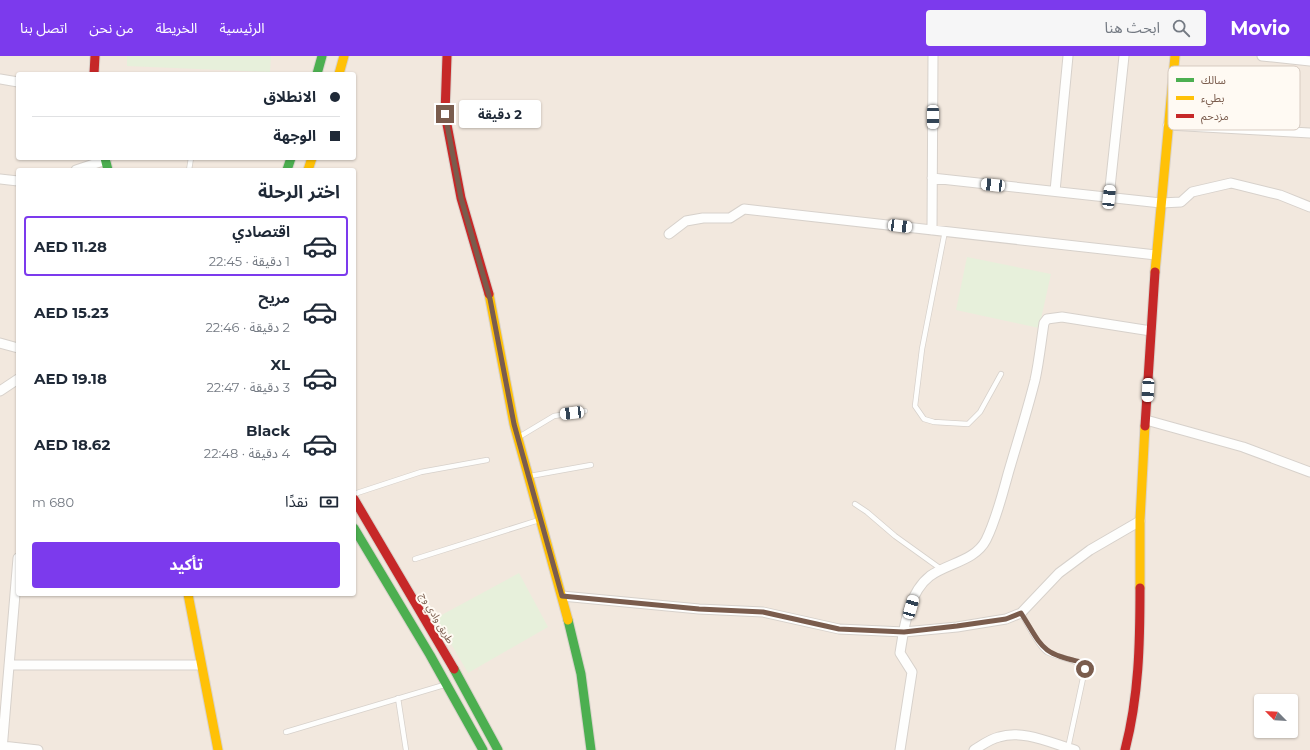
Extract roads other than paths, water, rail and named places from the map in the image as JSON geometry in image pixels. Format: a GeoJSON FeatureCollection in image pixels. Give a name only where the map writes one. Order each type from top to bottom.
{"type":"FeatureCollection","features":[{"type":"Feature","properties":{"kind":"street"},"geometry":{"type":"LineString","coordinates":[[94,72],[95,56]]}},
{"type":"Feature","properties":{"kind":"street"},"geometry":{"type":"LineString","coordinates":[[318,72],[322,56]]}},
{"type":"Feature","properties":{"kind":"street"},"geometry":{"type":"LineString","coordinates":[[340,72],[344,56]]}},
{"type":"Feature","properties":{"kind":"street"},"geometry":{"type":"LineString","coordinates":[[447,56],[445,114],[461,198],[490,299],[518,438],[562,596],[581,674],[591,750]]}},
{"type":"Feature","properties":{"kind":"street"},"geometry":{"type":"LineString","coordinates":[[932,230],[933,56]]}},
{"type":"Feature","properties":{"kind":"street"},"geometry":{"type":"LineString","coordinates":[[1055,191],[1068,56]]}},
{"type":"Feature","properties":{"kind":"street"},"geometry":{"type":"LineString","coordinates":[[1109,197],[1124,56]]}},
{"type":"Feature","properties":{"kind":"street"},"geometry":{"type":"LineString","coordinates":[[1174,66],[1175,56]]}},
{"type":"Feature","properties":{"kind":"street"},"geometry":{"type":"LineString","coordinates":[[1262,56],[1310,61]]}},
{"type":"Feature","properties":{"kind":"street"},"geometry":{"type":"LineString","coordinates":[[0,79],[16,82]]}},
{"type":"Feature","properties":{"kind":"street"},"geometry":{"type":"LineString","coordinates":[[1125,750],[1133,725],[1139,657],[1140,521],[1156,255],[1168,125]]}},
{"type":"Feature","properties":{"kind":"street"},"geometry":{"type":"LineString","coordinates":[[1257,130],[1310,133]]}},
{"type":"Feature","properties":{"kind":"street"},"geometry":{"type":"LineString","coordinates":[[81,168],[102,160]]}},
{"type":"Feature","properties":{"kind":"street"},"geometry":{"type":"LineString","coordinates":[[932,178],[1161,202],[1181,202],[1192,192],[1230,183],[1280,195],[1310,207]]}},
{"type":"Feature","properties":{"kind":"street"},"geometry":{"type":"LineString","coordinates":[[0,179],[16,181]]}},
{"type":"Feature","properties":{"kind":"street"},"geometry":{"type":"LineString","coordinates":[[669,234],[686,221],[703,218],[730,218],[744,208],[1156,255]]}},
{"type":"Feature","properties":{"kind":"street"},"geometry":{"type":"LineString","coordinates":[[900,750],[912,672],[900,653],[914,595],[924,582],[932,575],[972,554],[981,548],[986,540],[1001,498],[1035,379],[1044,323],[1047,319],[1062,317],[1151,331]]}},
{"type":"Feature","properties":{"kind":"street"},"geometry":{"type":"LineString","coordinates":[[0,343],[16,347]]}},
{"type":"Feature","properties":{"kind":"street"},"geometry":{"type":"LineString","coordinates":[[0,391],[16,380]]}},
{"type":"Feature","properties":{"kind":"street"},"geometry":{"type":"LineString","coordinates":[[1146,420],[1242,447],[1310,472]]}},
{"type":"Feature","properties":{"kind":"street","name":"طريق وادي وج"},"geometry":{"type":"LineString","coordinates":[[356,502],[438,642],[498,750]]}},
{"type":"Feature","properties":{"kind":"street"},"geometry":{"type":"LineString","coordinates":[[562,596],[699,609],[763,612],[839,629],[904,632],[957,626],[1006,619],[1021,613],[1065,569],[1090,550],[1140,521]]}},
{"type":"Feature","properties":{"kind":"street"},"geometry":{"type":"LineString","coordinates":[[356,531],[483,750]]}},
{"type":"Feature","properties":{"kind":"street"},"geometry":{"type":"LineString","coordinates":[[16,585],[2,748],[38,750]]}},
{"type":"Feature","properties":{"kind":"street"},"geometry":{"type":"LineString","coordinates":[[188,596],[218,750]]}},
{"type":"Feature","properties":{"kind":"street"},"geometry":{"type":"LineString","coordinates":[[9,665],[201,665]]}},
{"type":"Feature","properties":{"kind":"street"},"geometry":{"type":"LineString","coordinates":[[974,750],[990,740],[1011,735],[1029,737],[1072,749]]}},
{"type":"Feature","properties":{"kind":"lane"},"geometry":{"type":"LineString","coordinates":[[945,231],[922,349],[915,406],[924,419],[934,422],[968,424],[980,412],[1001,374]]}},
{"type":"Feature","properties":{"kind":"lane"},"geometry":{"type":"LineString","coordinates":[[518,438],[554,416],[586,412]]}},
{"type":"Feature","properties":{"kind":"lane"},"geometry":{"type":"LineString","coordinates":[[356,493],[421,472],[487,460]]}},
{"type":"Feature","properties":{"kind":"lane"},"geometry":{"type":"LineString","coordinates":[[529,476],[592,465]]}},
{"type":"Feature","properties":{"kind":"lane"},"geometry":{"type":"LineString","coordinates":[[855,504],[867,512],[895,536],[942,570]]}},
{"type":"Feature","properties":{"kind":"lane"},"geometry":{"type":"LineString","coordinates":[[415,559],[541,520]]}},
{"type":"Feature","properties":{"kind":"lane"},"geometry":{"type":"LineString","coordinates":[[1021,613],[1047,651],[1062,658],[1082,662],[1085,666],[1072,749]]}},
{"type":"Feature","properties":{"kind":"lane"},"geometry":{"type":"LineString","coordinates":[[286,732],[446,684]]}},
{"type":"Feature","properties":{"kind":"lane"},"geometry":{"type":"LineString","coordinates":[[398,698],[406,750]]}}]}
